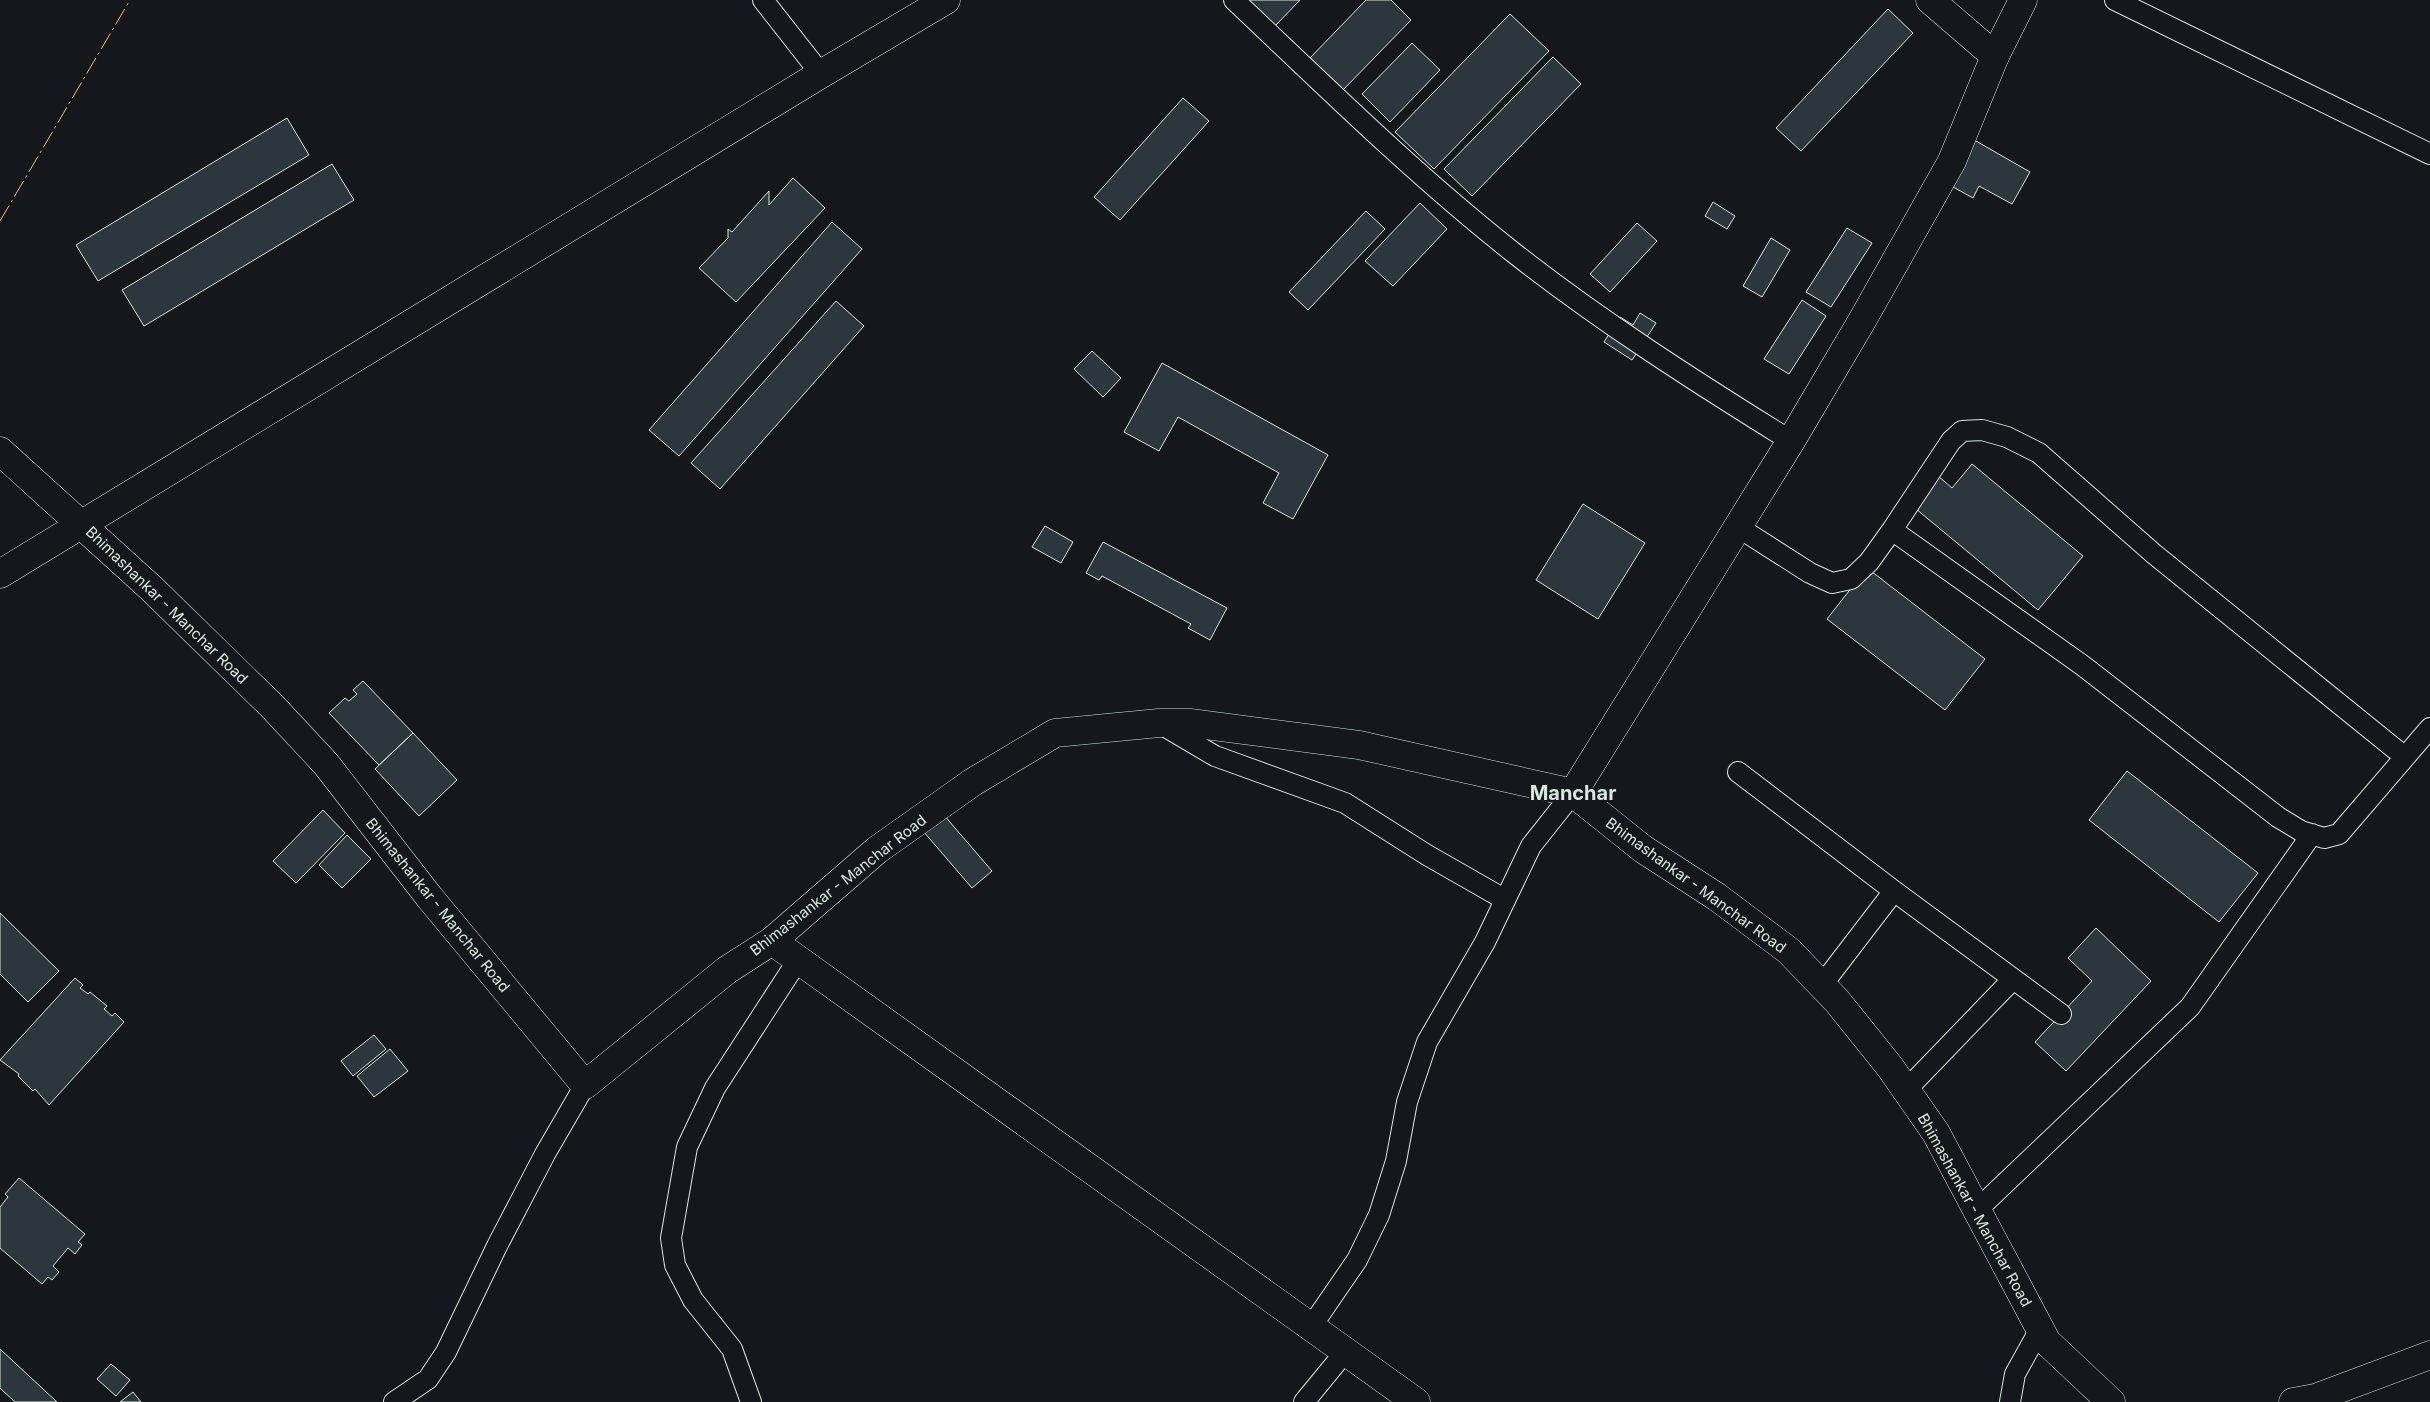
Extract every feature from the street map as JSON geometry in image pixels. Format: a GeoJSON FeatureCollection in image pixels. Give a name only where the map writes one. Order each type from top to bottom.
{"type":"FeatureCollection","features":[{"type":"Feature","properties":{"kind":"main road"},"geometry":{"type":"LineString","coordinates":[[0,574],[821,74],[946,0]]}},
{"type":"Feature","properties":{"kind":"main road"},"geometry":{"type":"LineString","coordinates":[[1930,0],[1995,56]]}},
{"type":"Feature","properties":{"kind":"main road"},"geometry":{"type":"LineString","coordinates":[[1573,793],[1791,441],[1864,319],[1952,162],[1995,56],[2023,0]]}},
{"type":"Feature","properties":{"kind":"main road","name":"Bhimashankar - Manchar Road"},"geometry":{"type":"LineString","coordinates":[[0,451],[82,524],[272,706],[326,764],[430,898],[584,1085],[727,970],[772,941],[877,850],[973,782],[1055,733],[1190,723],[1359,745],[1573,793],[1643,849],[1717,897],[1789,951],[1822,985],[1890,1067],[1936,1133],[2047,1342],[2111,1402]]}},
{"type":"Feature","properties":{"kind":"main road"},"geometry":{"type":"LineString","coordinates":[[772,941],[1416,1402]]}},
{"type":"Feature","properties":{"kind":"main road"},"geometry":{"type":"LineString","coordinates":[[2292,1402],[2315,1398],[2430,1355]]}},
{"type":"Feature","properties":{"kind":"street"},"geometry":{"type":"LineString","coordinates":[[763,0],[821,74]]}},
{"type":"Feature","properties":{"kind":"street"},"geometry":{"type":"LineString","coordinates":[[1234,0],[1411,167],[1514,252],[1620,331],[1791,441]]}},
{"type":"Feature","properties":{"kind":"street"},"geometry":{"type":"LineString","coordinates":[[2115,0],[2430,154]]}},
{"type":"Feature","properties":{"kind":"street"},"geometry":{"type":"LineString","coordinates":[[1738,527],[1810,573],[1832,583],[1851,579],[1869,562],[1951,441],[1962,431],[1982,430],[2007,437],[2039,453],[2154,554],[2405,757]]}},
{"type":"Feature","properties":{"kind":"street"},"geometry":{"type":"LineString","coordinates":[[1892,530],[2082,665],[2278,817],[2301,831],[2324,838],[2339,834],[2430,728]]}},
{"type":"Feature","properties":{"kind":"street"},"geometry":{"type":"LineString","coordinates":[[1160,724],[1215,756],[1345,804],[1427,855],[1504,899]]}},
{"type":"Feature","properties":{"kind":"street"},"geometry":{"type":"LineString","coordinates":[[1738,772],[1894,891],[2061,1014]]}},
{"type":"Feature","properties":{"kind":"street"},"geometry":{"type":"LineString","coordinates":[[1311,1327],[1356,1260],[1380,1215],[1396,1161],[1407,1102],[1427,1042],[1485,942],[1504,899],[1532,846],[1573,793]]}},
{"type":"Feature","properties":{"kind":"street"},"geometry":{"type":"LineString","coordinates":[[1977,1210],[2190,1007],[2312,834]]}},
{"type":"Feature","properties":{"kind":"street"},"geometry":{"type":"LineString","coordinates":[[1822,985],[1894,891]]}},
{"type":"Feature","properties":{"kind":"street"},"geometry":{"type":"LineString","coordinates":[[751,1402],[732,1349],[693,1300],[675,1265],[672,1238],[687,1147],[716,1088],[798,960]]}},
{"type":"Feature","properties":{"kind":"street"},"geometry":{"type":"LineString","coordinates":[[1906,1090],[2013,979]]}},
{"type":"Feature","properties":{"kind":"street"},"geometry":{"type":"LineString","coordinates":[[394,1402],[428,1379],[446,1352],[502,1237],[545,1154],[584,1085]]}},
{"type":"Feature","properties":{"kind":"street"},"geometry":{"type":"LineString","coordinates":[[2010,1402],[2015,1374],[2040,1329]]}},
{"type":"Feature","properties":{"kind":"street"},"geometry":{"type":"LineString","coordinates":[[1304,1402],[1345,1352]]}},
{"type":"Feature","properties":{"kind":"building"},"geometry":{"type":"Polygon","coordinates":[[[1249,0],[1300,0],[1275,26],[1249,0]]]}},
{"type":"Feature","properties":{"kind":"building"},"geometry":{"type":"Polygon","coordinates":[[[1366,0],[1391,0],[1411,20],[1342,91],[1309,59],[1366,0]]]}},
{"type":"Feature","properties":{"kind":"building"},"geometry":{"type":"Polygon","coordinates":[[[1888,9],[1913,33],[1801,151],[1776,128],[1888,9]]]}},
{"type":"Feature","properties":{"kind":"building"},"geometry":{"type":"Polygon","coordinates":[[[1510,14],[1549,51],[1434,169],[1395,132],[1510,14]]]}},
{"type":"Feature","properties":{"kind":"building"},"geometry":{"type":"Polygon","coordinates":[[[1412,43],[1440,70],[1390,122],[1362,94],[1412,43]]]}},
{"type":"Feature","properties":{"kind":"building"},"geometry":{"type":"Polygon","coordinates":[[[1553,57],[1581,84],[1472,196],[1444,169],[1553,57]]]}},
{"type":"Feature","properties":{"kind":"building"},"geometry":{"type":"Polygon","coordinates":[[[1183,98],[1209,121],[1120,220],[1094,197],[1183,98]]]}},
{"type":"Feature","properties":{"kind":"building"},"geometry":{"type":"Polygon","coordinates":[[[287,118],[309,155],[98,281],[76,245],[287,118]]]}},
{"type":"Feature","properties":{"kind":"building"},"geometry":{"type":"Polygon","coordinates":[[[1969,137],[2030,172],[2012,204],[1979,186],[1973,198],[1944,182],[1969,137]]]}},
{"type":"Feature","properties":{"kind":"building"},"geometry":{"type":"Polygon","coordinates":[[[332,164],[354,200],[144,326],[122,290],[332,164]]]}},
{"type":"Feature","properties":{"kind":"building"},"geometry":{"type":"Polygon","coordinates":[[[793,178],[825,208],[736,302],[699,268],[728,238],[728,229],[732,232],[769,191],[769,205],[793,178]]]}},
{"type":"Feature","properties":{"kind":"building"},"geometry":{"type":"Polygon","coordinates":[[[1713,202],[1735,216],[1727,229],[1705,216],[1713,202]]]}},
{"type":"Feature","properties":{"kind":"building"},"geometry":{"type":"Polygon","coordinates":[[[1420,203],[1447,229],[1393,286],[1365,261],[1420,203]]]}},
{"type":"Feature","properties":{"kind":"building"},"geometry":{"type":"Polygon","coordinates":[[[1366,211],[1385,229],[1308,310],[1289,292],[1366,211]]]}},
{"type":"Feature","properties":{"kind":"building"},"geometry":{"type":"Polygon","coordinates":[[[832,222],[862,249],[679,456],[649,430],[832,222]]]}},
{"type":"Feature","properties":{"kind":"building"},"geometry":{"type":"Polygon","coordinates":[[[1637,223],[1657,241],[1610,292],[1590,274],[1637,223]]]}},
{"type":"Feature","properties":{"kind":"building"},"geometry":{"type":"Polygon","coordinates":[[[1847,228],[1872,243],[1831,307],[1806,292],[1847,228]]]}},
{"type":"Feature","properties":{"kind":"building"},"geometry":{"type":"Polygon","coordinates":[[[1771,238],[1790,250],[1762,297],[1743,286],[1771,238]]]}},
{"type":"Feature","properties":{"kind":"building"},"geometry":{"type":"Polygon","coordinates":[[[1802,300],[1826,316],[1789,374],[1764,359],[1802,300]]]}},
{"type":"Feature","properties":{"kind":"building"},"geometry":{"type":"Polygon","coordinates":[[[836,301],[864,326],[720,489],[691,463],[836,301]]]}},
{"type":"Feature","properties":{"kind":"building"},"geometry":{"type":"Polygon","coordinates":[[[1640,313],[1656,323],[1632,360],[1604,342],[1620,317],[1633,325],[1640,313]]]}},
{"type":"Feature","properties":{"kind":"building"},"geometry":{"type":"Polygon","coordinates":[[[1092,351],[1121,378],[1103,397],[1074,369],[1092,351]]]}},
{"type":"Feature","properties":{"kind":"building"},"geometry":{"type":"Polygon","coordinates":[[[1162,363],[1328,455],[1293,519],[1263,503],[1279,473],[1178,417],[1159,451],[1124,432],[1162,363]]]}},
{"type":"Feature","properties":{"kind":"building"},"geometry":{"type":"Polygon","coordinates":[[[1972,464],[2083,556],[2038,610],[1904,499],[1930,469],[1952,488],[1972,464]]]}},
{"type":"Feature","properties":{"kind":"building"},"geometry":{"type":"Polygon","coordinates":[[[1583,504],[1645,543],[1598,619],[1536,580],[1583,504]]]}},
{"type":"Feature","properties":{"kind":"building"},"geometry":{"type":"Polygon","coordinates":[[[1045,526],[1073,542],[1061,563],[1032,547],[1045,526]]]}},
{"type":"Feature","properties":{"kind":"building"},"geometry":{"type":"Polygon","coordinates":[[[1103,542],[1227,608],[1210,640],[1188,628],[1191,624],[1102,576],[1099,580],[1086,573],[1103,542]]]}},
{"type":"Feature","properties":{"kind":"building"},"geometry":{"type":"Polygon","coordinates":[[[1867,568],[1985,659],[1945,710],[1827,619],[1867,568]]]}},
{"type":"Feature","properties":{"kind":"building"},"geometry":{"type":"Polygon","coordinates":[[[363,681],[413,733],[379,765],[329,713],[345,698],[349,701],[357,694],[353,690],[363,681]]]}},
{"type":"Feature","properties":{"kind":"building"},"geometry":{"type":"Polygon","coordinates":[[[413,733],[457,780],[419,816],[375,769],[413,733]]]}},
{"type":"Feature","properties":{"kind":"building"},"geometry":{"type":"Polygon","coordinates":[[[2127,771],[2258,873],[2219,922],[2089,820],[2127,771]]]}},
{"type":"Feature","properties":{"kind":"building"},"geometry":{"type":"Polygon","coordinates":[[[323,810],[345,833],[296,883],[273,861],[323,810]]]}},
{"type":"Feature","properties":{"kind":"building"},"geometry":{"type":"Polygon","coordinates":[[[943,814],[992,871],[972,888],[923,831],[943,814]]]}},
{"type":"Feature","properties":{"kind":"building"},"geometry":{"type":"Polygon","coordinates":[[[347,835],[371,859],[342,888],[319,865],[347,835]]]}},
{"type":"Feature","properties":{"kind":"building"},"geometry":{"type":"Polygon","coordinates":[[[0,913],[59,971],[28,1002],[0,974],[0,913]]]}},
{"type":"Feature","properties":{"kind":"building"},"geometry":{"type":"Polygon","coordinates":[[[2096,928],[2151,981],[2066,1071],[2035,1042],[2092,981],[2068,958],[2096,928]]]}},
{"type":"Feature","properties":{"kind":"building"},"geometry":{"type":"Polygon","coordinates":[[[75,978],[83,985],[80,988],[88,994],[90,992],[107,1006],[104,1009],[112,1016],[115,1013],[124,1022],[49,1105],[35,1089],[33,1091],[18,1076],[19,1074],[0,1060],[75,978]]]}},
{"type":"Feature","properties":{"kind":"building"},"geometry":{"type":"Polygon","coordinates":[[[374,1035],[386,1049],[353,1076],[341,1061],[374,1035]]]}},
{"type":"Feature","properties":{"kind":"building"},"geometry":{"type":"Polygon","coordinates":[[[390,1049],[408,1071],[374,1097],[357,1076],[390,1049]]]}},
{"type":"Feature","properties":{"kind":"building"},"geometry":{"type":"Polygon","coordinates":[[[19,1178],[85,1234],[78,1242],[82,1245],[75,1254],[68,1248],[53,1266],[59,1272],[52,1280],[48,1277],[42,1284],[0,1248],[0,1207],[8,1197],[5,1194],[19,1178]]]}},
{"type":"Feature","properties":{"kind":"building"},"geometry":{"type":"Polygon","coordinates":[[[0,1349],[57,1402],[15,1402],[0,1388],[0,1349]]]}},
{"type":"Feature","properties":{"kind":"building"},"geometry":{"type":"Polygon","coordinates":[[[111,1364],[130,1380],[116,1396],[97,1379],[111,1364]]]}},
{"type":"Feature","properties":{"kind":"building"},"geometry":{"type":"Polygon","coordinates":[[[133,1392],[141,1402],[120,1402],[133,1392]]]}},
{"type":"Feature","properties":{"kind":"power"},"geometry":{"type":"LineString","coordinates":[[0,221],[130,0]]}},
{"type":"Feature","properties":{"kind":"district","name":"Manchar"},"geometry":{"type":"Point","coordinates":[1573,793]}}]}
